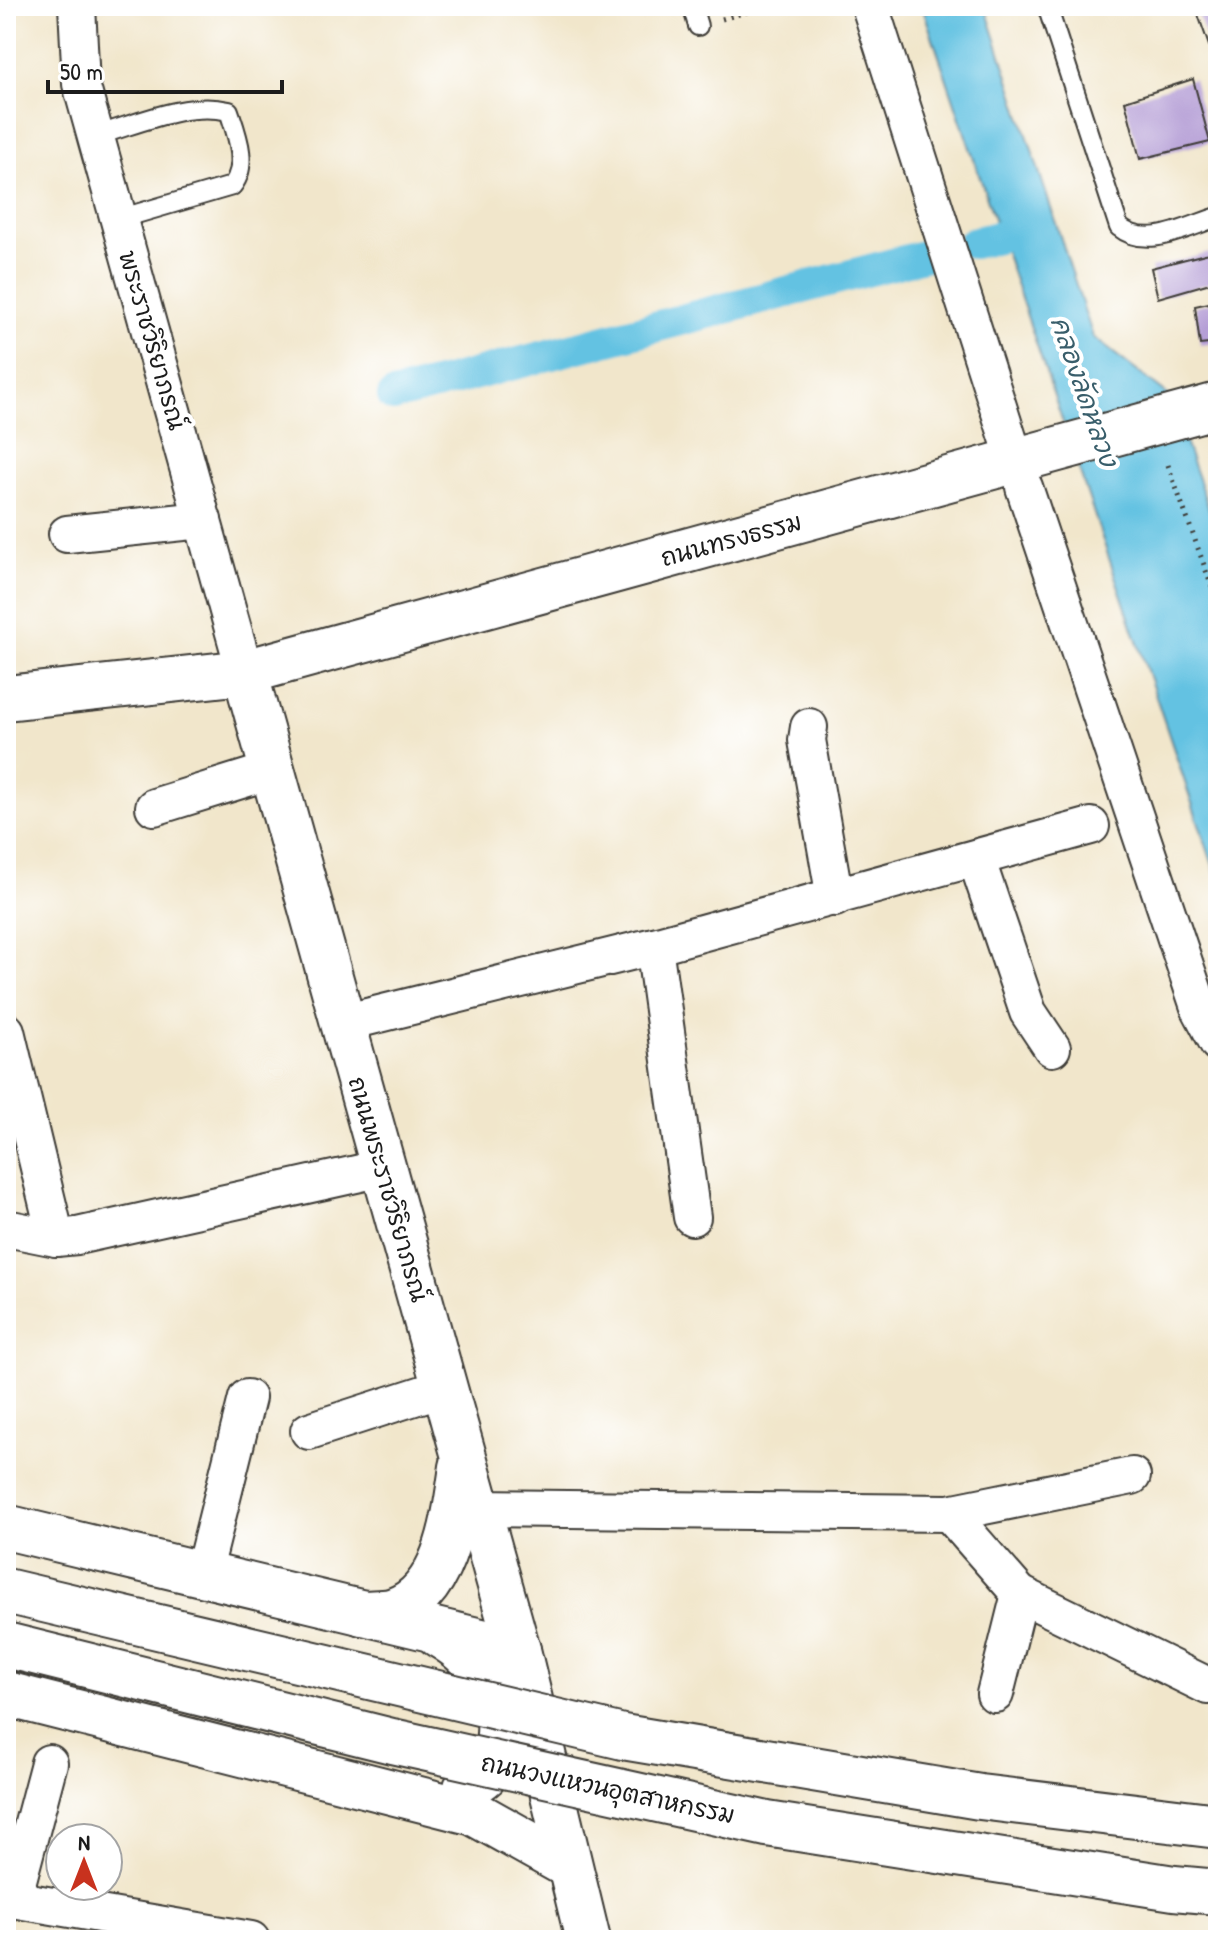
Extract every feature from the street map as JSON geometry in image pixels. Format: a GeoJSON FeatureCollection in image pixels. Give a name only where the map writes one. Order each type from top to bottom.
{"type":"FeatureCollection","features":[{"type":"Feature","properties":{"kind":"main road","name":"ถนนทรงธรรม"},"geometry":{"type":"LineString","coordinates":[[245,672],[1021,463],[1218,405]]}},
{"type":"Feature","properties":{"kind":"main road"},"geometry":{"type":"LineString","coordinates":[[6,698],[245,672]]}},
{"type":"Feature","properties":{"kind":"main road","name":"ถนนพระราชวิริยาภรณ์"},"geometry":{"type":"LineString","coordinates":[[245,672],[518,1650],[583,1939]]}},
{"type":"Feature","properties":{"kind":"main road"},"geometry":{"type":"LineString","coordinates":[[362,1613],[395,1610],[422,1592],[442,1559],[455,1513],[463,1455]]}},
{"type":"Feature","properties":{"kind":"main road"},"geometry":{"type":"LineString","coordinates":[[6,1527],[518,1650]]}},
{"type":"Feature","properties":{"kind":"main road"},"geometry":{"type":"LineString","coordinates":[[6,1591],[623,1737],[980,1797],[1218,1826]]}},
{"type":"Feature","properties":{"kind":"main road"},"geometry":{"type":"LineString","coordinates":[[303,1770],[426,1796],[460,1792],[487,1773],[499,1742],[501,1716],[477,1664],[458,1646],[433,1632]]}},
{"type":"Feature","properties":{"kind":"main road","name":"ถนนวงแหวนอุตสาหกรรม"},"geometry":{"type":"LineString","coordinates":[[6,1645],[392,1741],[767,1824],[1174,1888],[1218,1892]]}},
{"type":"Feature","properties":{"kind":"main road"},"geometry":{"type":"LineString","coordinates":[[6,1694],[474,1813],[567,1865]]}},
{"type":"Feature","properties":{"kind":"street","name":"พระราชวิริยาภรณ์"},"geometry":{"type":"LineString","coordinates":[[77,6],[81,84],[245,672]]}},
{"type":"Feature","properties":{"kind":"street"},"geometry":{"type":"LineString","coordinates":[[870,6],[1199,1007],[1218,1043]]}},
{"type":"Feature","properties":{"kind":"street"},"geometry":{"type":"LineString","coordinates":[[67,534],[203,520]]}},
{"type":"Feature","properties":{"kind":"street"},"geometry":{"type":"LineString","coordinates":[[809,727],[807,740],[835,898]]}},
{"type":"Feature","properties":{"kind":"street"},"geometry":{"type":"LineString","coordinates":[[154,807],[273,770]]}},
{"type":"Feature","properties":{"kind":"street"},"geometry":{"type":"LineString","coordinates":[[343,1023],[654,946],[1091,826]]}},
{"type":"Feature","properties":{"kind":"street"},"geometry":{"type":"LineString","coordinates":[[976,858],[1028,1012],[1052,1048]]}},
{"type":"Feature","properties":{"kind":"street"},"geometry":{"type":"LineString","coordinates":[[654,946],[692,1217]]}},
{"type":"Feature","properties":{"kind":"street"},"geometry":{"type":"LineString","coordinates":[[6,1031],[56,1238]]}},
{"type":"Feature","properties":{"kind":"street"},"geometry":{"type":"LineString","coordinates":[[6,1228],[56,1238],[383,1168]]}},
{"type":"Feature","properties":{"kind":"street"},"geometry":{"type":"LineString","coordinates":[[309,1431],[445,1387]]}},
{"type":"Feature","properties":{"kind":"street"},"geometry":{"type":"LineString","coordinates":[[203,1574],[247,1398]]}},
{"type":"Feature","properties":{"kind":"street"},"geometry":{"type":"LineString","coordinates":[[478,1508],[949,1513],[1132,1476]]}},
{"type":"Feature","properties":{"kind":"street"},"geometry":{"type":"LineString","coordinates":[[949,1513],[1020,1594],[1208,1686]]}},
{"type":"Feature","properties":{"kind":"street"},"geometry":{"type":"LineString","coordinates":[[995,1694],[1020,1594]]}},
{"type":"Feature","properties":{"kind":"street"},"geometry":{"type":"LineString","coordinates":[[49,1763],[9,1899],[112,1928],[251,1940]]}},
{"type":"Feature","properties":{"kind":"lane"},"geometry":{"type":"LineString","coordinates":[[692,6],[698,26]]}},
{"type":"Feature","properties":{"kind":"lane"},"geometry":{"type":"LineString","coordinates":[[1047,6],[1119,227],[1132,238],[1149,239],[1218,217]]}},
{"type":"Feature","properties":{"kind":"lane"},"geometry":{"type":"LineString","coordinates":[[95,136],[185,110],[210,107],[229,111],[240,145],[240,177],[232,186],[119,219]]}},
{"type":"Feature","properties":{"kind":"path"},"geometry":{"type":"LineString","coordinates":[[698,26],[767,6]]}},
{"type":"Feature","properties":{"kind":"path"},"geometry":{"type":"LineString","coordinates":[[1168,465],[1218,604]]}},
{"type":"Feature","properties":{"kind":"water","name":"คลองลัดหลวง"},"geometry":{"type":"Polygon","coordinates":[[[922,6],[985,6],[1093,337],[1168,395],[1218,534],[1218,880],[922,6]]]}},
{"type":"Feature","properties":{"kind":"building"},"geometry":{"type":"Polygon","coordinates":[[[1195,6],[1218,6],[1218,56],[1213,57],[1195,6]]]}},
{"type":"Feature","properties":{"kind":"building"},"geometry":{"type":"Polygon","coordinates":[[[1193,79],[1210,142],[1140,159],[1125,101],[1193,79]]]}},
{"type":"Feature","properties":{"kind":"building"},"geometry":{"type":"Polygon","coordinates":[[[1209,253],[1217,281],[1158,298],[1151,268],[1209,253]]]}},
{"type":"Feature","properties":{"kind":"building"},"geometry":{"type":"Polygon","coordinates":[[[1218,301],[1218,343],[1200,345],[1195,306],[1218,301]]]}},
{"type":"Feature","properties":{"kind":"waterway"},"geometry":{"type":"LineString","coordinates":[[973,243],[1025,230]]}},
{"type":"Feature","properties":{"kind":"waterway"},"geometry":{"type":"LineString","coordinates":[[393,396],[923,256]]}}]}
